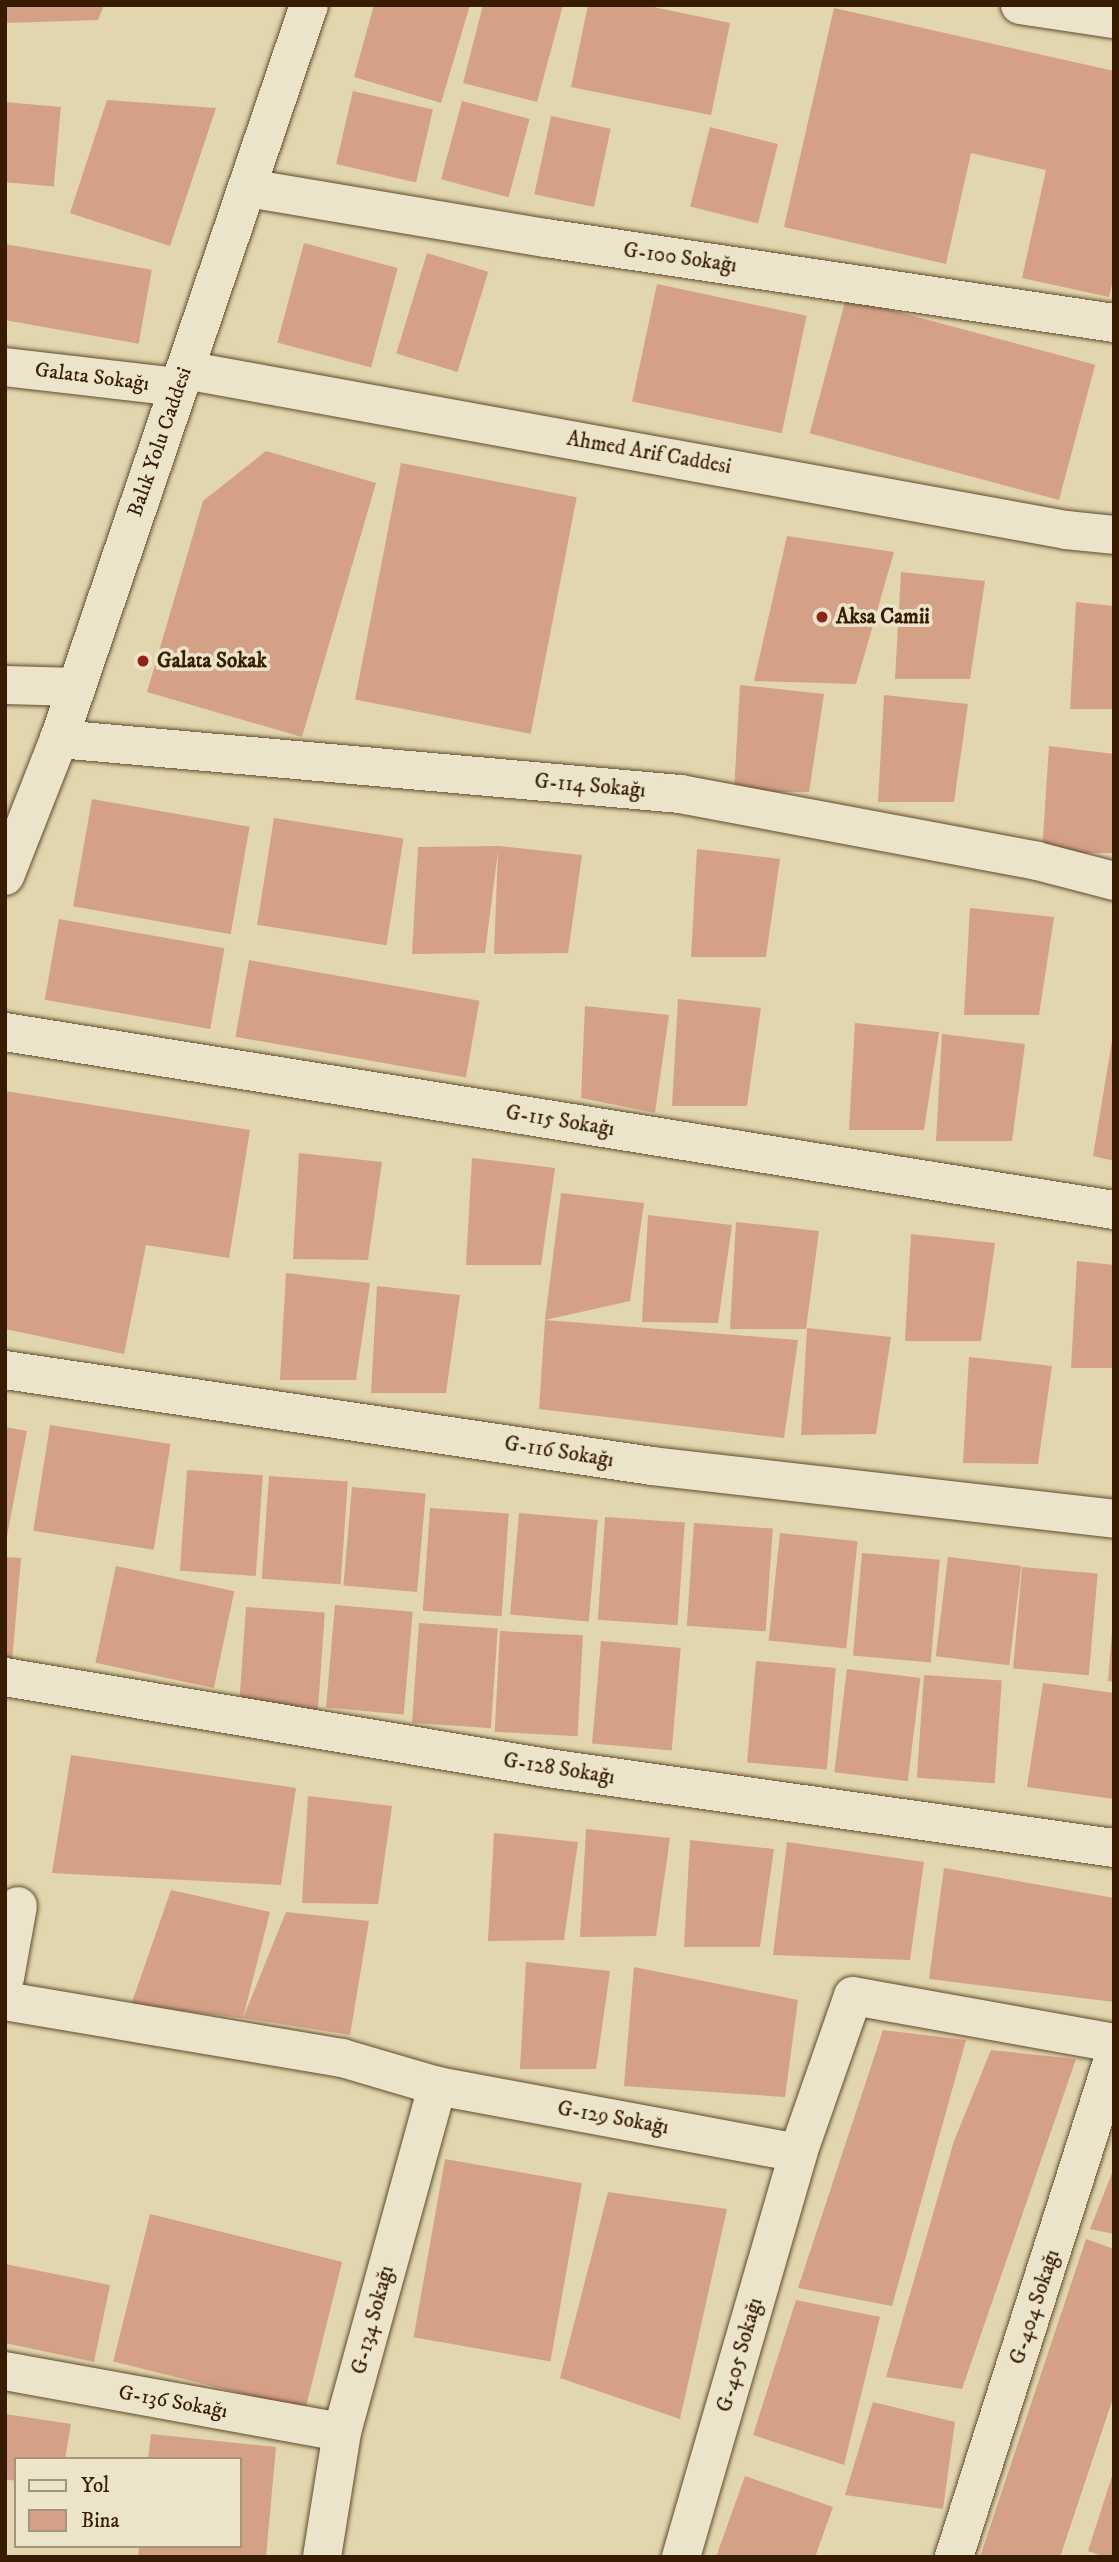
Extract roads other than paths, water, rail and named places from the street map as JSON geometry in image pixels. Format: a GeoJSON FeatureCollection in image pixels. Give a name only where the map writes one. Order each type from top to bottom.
{"type":"FeatureCollection","features":[{"type":"Feature","properties":{"kind":"street","name":"Balık Yolu Caddesi"},"geometry":{"type":"LineString","coordinates":[[5,876],[59,739],[309,5]]}},
{"type":"Feature","properties":{"kind":"street"},"geometry":{"type":"LineString","coordinates":[[1020,5],[1114,19]]}},
{"type":"Feature","properties":{"kind":"street","name":"G-100 Sokağı"},"geometry":{"type":"LineString","coordinates":[[247,188],[546,238],[1114,323]]}},
{"type":"Feature","properties":{"kind":"street","name":"Galata Sokağı"},"geometry":{"type":"LineString","coordinates":[[5,367],[182,379]]}},
{"type":"Feature","properties":{"kind":"street","name":"Ahmed Arif Caddesi"},"geometry":{"type":"LineString","coordinates":[[182,379],[1066,530],[1114,535]]}},
{"type":"Feature","properties":{"kind":"street"},"geometry":{"type":"LineString","coordinates":[[5,685],[75,687]]}},
{"type":"Feature","properties":{"kind":"street","name":"G-114 Sokağı"},"geometry":{"type":"LineString","coordinates":[[59,739],[680,794],[1037,861],[1114,881]]}},
{"type":"Feature","properties":{"kind":"street","name":"G-115 Sokağı"},"geometry":{"type":"LineString","coordinates":[[5,1032],[1114,1210]]}},
{"type":"Feature","properties":{"kind":"street","name":"G-116 Sokağı"},"geometry":{"type":"LineString","coordinates":[[5,1370],[652,1466],[1114,1519]]}},
{"type":"Feature","properties":{"kind":"street","name":"G-128 Sokağı"},"geometry":{"type":"LineString","coordinates":[[5,1677],[541,1767],[1114,1847]]}},
{"type":"Feature","properties":{"kind":"street"},"geometry":{"type":"LineString","coordinates":[[5,1978],[18,1906]]}},
{"type":"Feature","properties":{"kind":"street"},"geometry":{"type":"LineString","coordinates":[[799,2153],[853,1996],[1114,2043]]}},
{"type":"Feature","properties":{"kind":"street","name":"G-129 Sokağı"},"geometry":{"type":"LineString","coordinates":[[5,2001],[342,2058],[437,2086],[799,2153]]}},
{"type":"Feature","properties":{"kind":"street","name":"G-404 Sokağı"},"geometry":{"type":"LineString","coordinates":[[954,2557],[1114,2056]]}},
{"type":"Feature","properties":{"kind":"street","name":"G-134 Sokağı"},"geometry":{"type":"LineString","coordinates":[[322,2557],[342,2432],[437,2086]]}},
{"type":"Feature","properties":{"kind":"street","name":"G-405 Sokağı"},"geometry":{"type":"LineString","coordinates":[[681,2557],[799,2153]]}},
{"type":"Feature","properties":{"kind":"street","name":"G-136 Sokağı"},"geometry":{"type":"LineString","coordinates":[[5,2371],[342,2432]]}},
{"type":"Feature","properties":{"kind":"place","name":"Aksa Camii"},"geometry":{"type":"Point","coordinates":[822,617]}},
{"type":"Feature","properties":{"kind":"place","name":"Galata Sokak"},"geometry":{"type":"Point","coordinates":[143,661]}}]}
